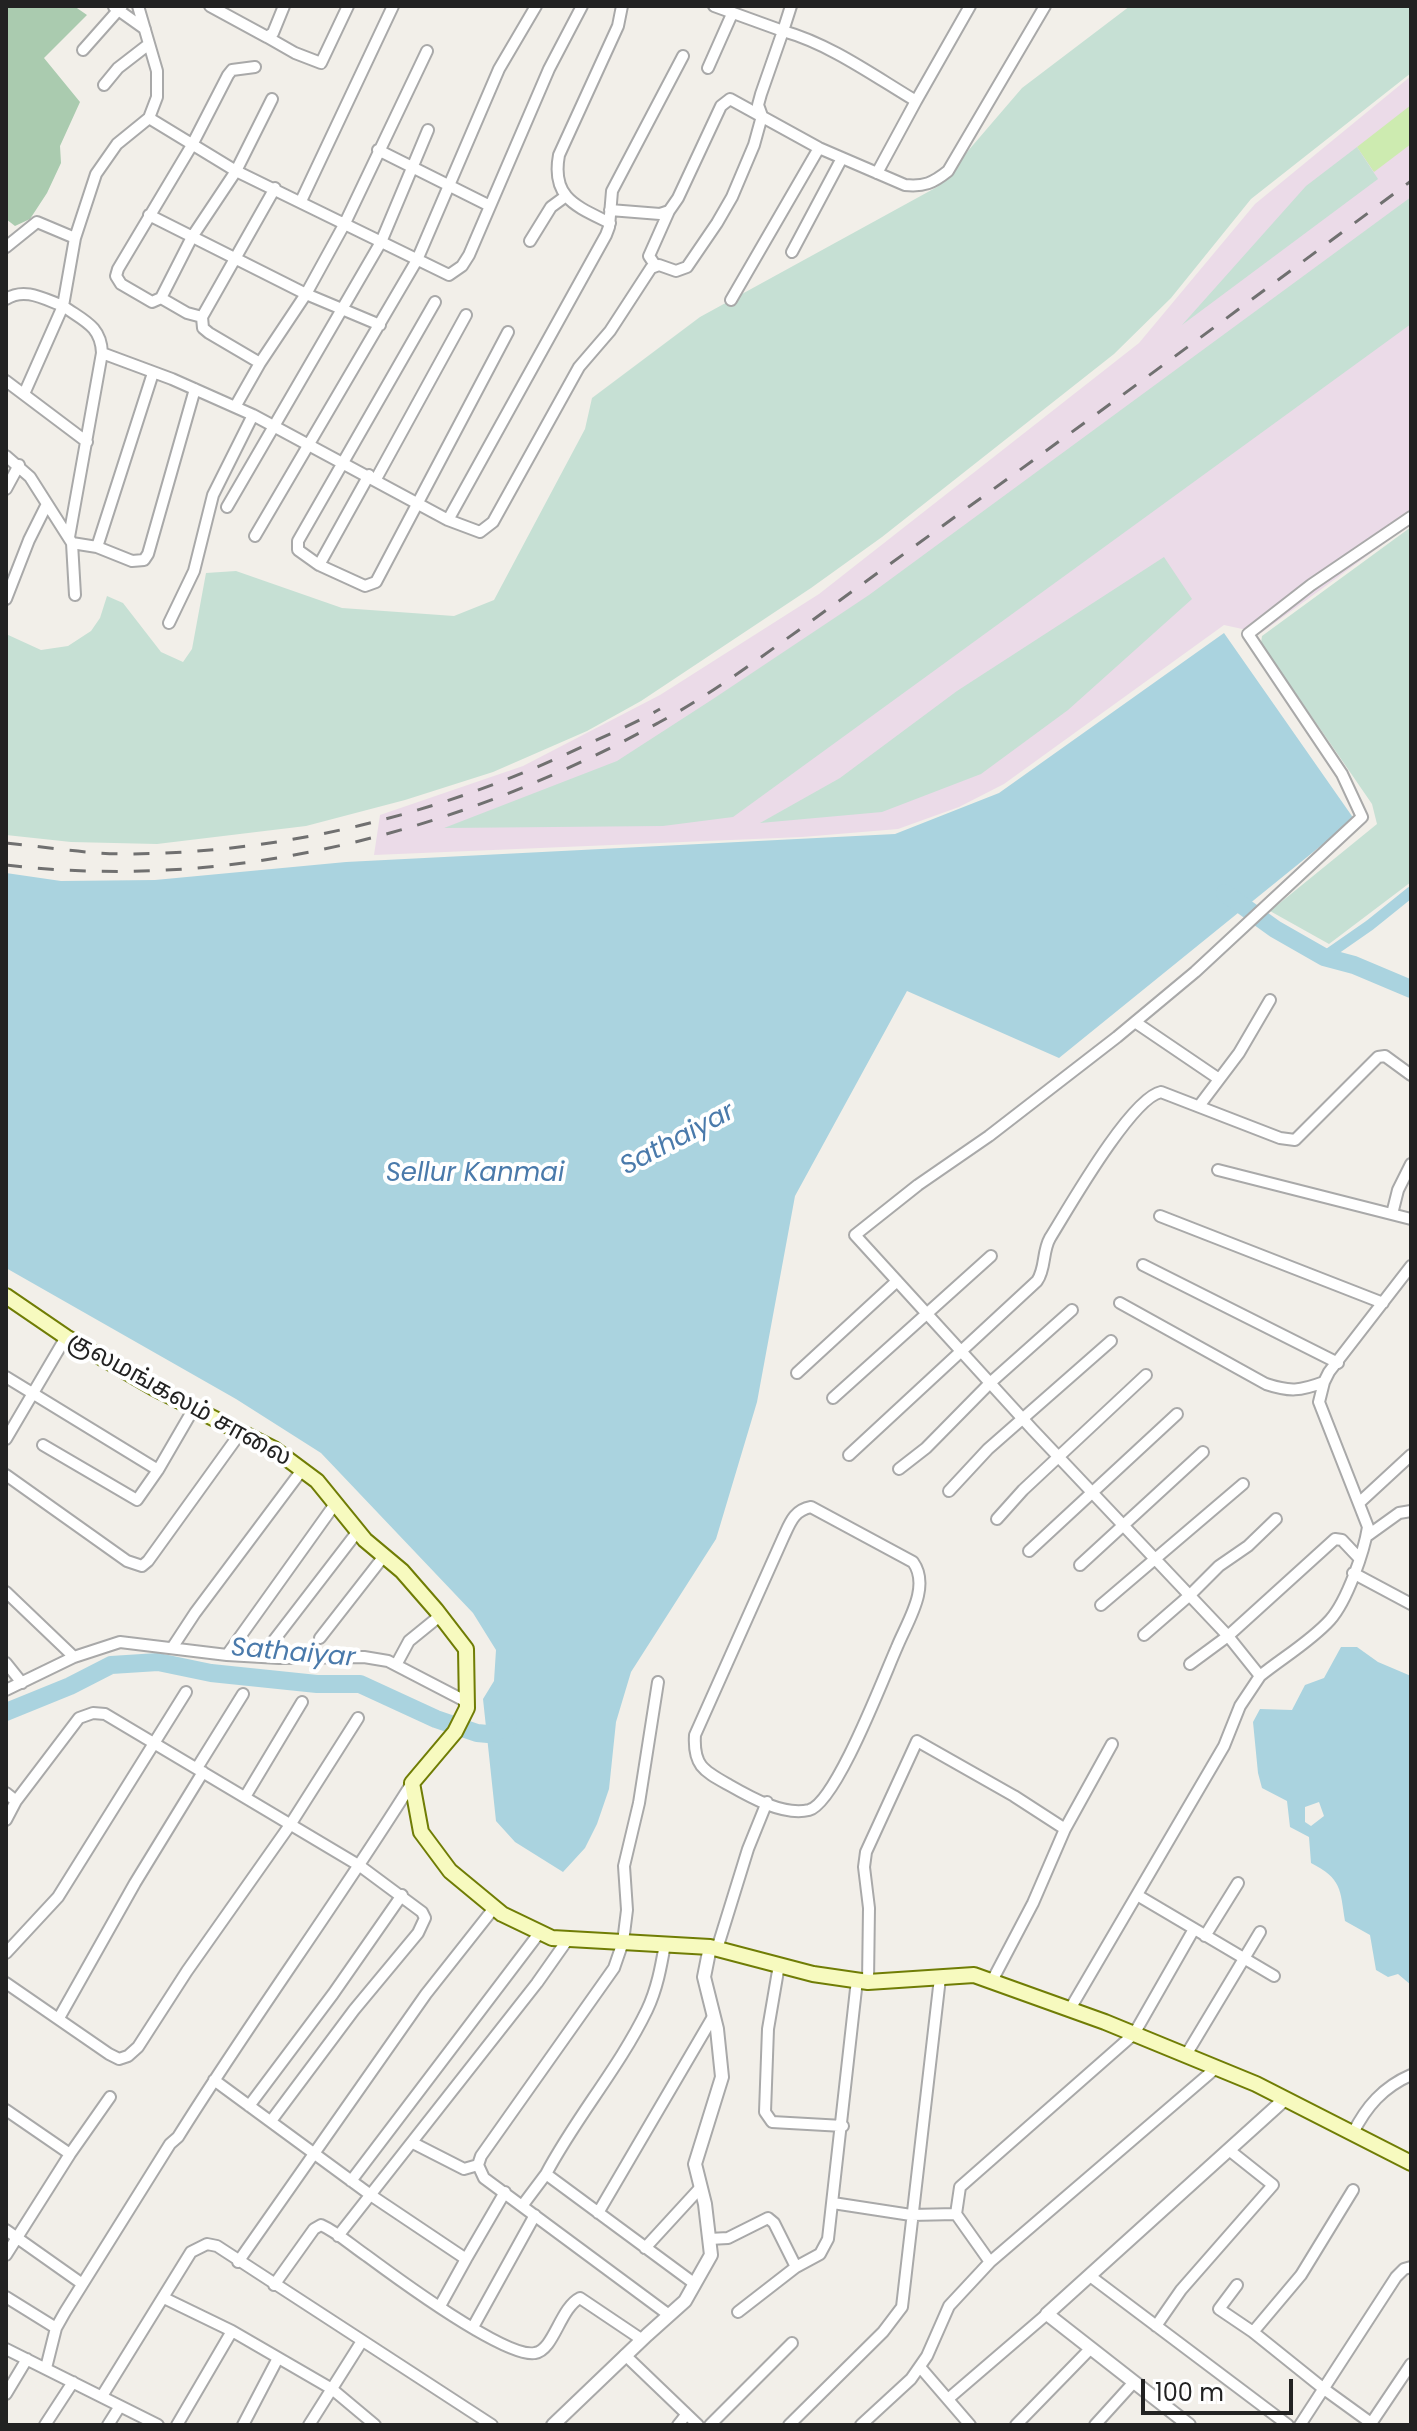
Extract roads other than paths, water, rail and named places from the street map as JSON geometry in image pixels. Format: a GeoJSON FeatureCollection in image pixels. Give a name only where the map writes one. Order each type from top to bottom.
{"type":"FeatureCollection","features":[{"type":"Feature","properties":{"kind":"main road","name":"குலமங்கலம் சாலை"},"geometry":{"type":"LineString","coordinates":[[6,1296],[66,1337],[274,1449],[317,1481],[358,1531],[402,1571],[441,1615],[466,1649],[467,1705],[455,1732],[412,1783]]}},
{"type":"Feature","properties":{"kind":"main road"},"geometry":{"type":"LineString","coordinates":[[412,1783],[421,1832],[450,1871],[494,1908],[552,1938],[714,1948],[813,1974],[862,1981],[974,1975],[1186,2055],[1285,2099],[1411,2163]]}},
{"type":"Feature","properties":{"kind":"street"},"geometry":{"type":"LineString","coordinates":[[24,394],[63,306],[75,238],[96,174],[108,154],[149,118],[157,97],[158,83],[138,6]]}},
{"type":"Feature","properties":{"kind":"street"},"geometry":{"type":"LineString","coordinates":[[210,6],[295,53],[321,63],[348,6]]}},
{"type":"Feature","properties":{"kind":"street"},"geometry":{"type":"LineString","coordinates":[[267,37],[273,33],[284,6]]}},
{"type":"Feature","properties":{"kind":"street"},"geometry":{"type":"LineString","coordinates":[[301,201],[393,6]]}},
{"type":"Feature","properties":{"kind":"street"},"geometry":{"type":"LineString","coordinates":[[255,536],[417,260],[499,69],[534,6]]}},
{"type":"Feature","properties":{"kind":"street"},"geometry":{"type":"LineString","coordinates":[[149,118],[236,171],[449,275],[455,273],[469,255],[549,69],[582,6]]}},
{"type":"Feature","properties":{"kind":"street"},"geometry":{"type":"LineString","coordinates":[[610,223],[583,210],[566,196],[557,179],[559,155],[618,26],[622,6]]}},
{"type":"Feature","properties":{"kind":"street"},"geometry":{"type":"LineString","coordinates":[[714,6],[799,36],[916,101]]}},
{"type":"Feature","properties":{"kind":"street"},"geometry":{"type":"LineString","coordinates":[[791,6],[758,105],[762,116],[754,145],[732,197],[687,267],[676,271],[655,265],[649,256],[669,211],[721,106],[730,99],[762,116],[819,148],[905,185],[919,186],[934,182],[948,171],[1045,6]]}},
{"type":"Feature","properties":{"kind":"street"},"geometry":{"type":"LineString","coordinates":[[877,173],[970,6]]}},
{"type":"Feature","properties":{"kind":"street"},"geometry":{"type":"LineString","coordinates":[[83,50],[118,7],[145,29]]}},
{"type":"Feature","properties":{"kind":"street"},"geometry":{"type":"LineString","coordinates":[[708,68],[732,14]]}},
{"type":"Feature","properties":{"kind":"street"},"geometry":{"type":"LineString","coordinates":[[104,85],[118,68],[149,44]]}},
{"type":"Feature","properties":{"kind":"street"},"geometry":{"type":"LineString","coordinates":[[235,407],[306,294],[345,223],[427,51]]}},
{"type":"Feature","properties":{"kind":"street"},"geometry":{"type":"LineString","coordinates":[[448,520],[606,235],[612,191],[683,56]]}},
{"type":"Feature","properties":{"kind":"street"},"geometry":{"type":"LineString","coordinates":[[255,67],[232,70],[228,75],[192,145],[116,276],[121,284],[152,302],[161,298],[192,237],[236,171],[272,99]]}},
{"type":"Feature","properties":{"kind":"street"},"geometry":{"type":"LineString","coordinates":[[227,507],[381,242],[428,130]]}},
{"type":"Feature","properties":{"kind":"street"},"geometry":{"type":"LineString","coordinates":[[731,300],[819,148]]}},
{"type":"Feature","properties":{"kind":"street"},"geometry":{"type":"LineString","coordinates":[[378,150],[490,206]]}},
{"type":"Feature","properties":{"kind":"street"},"geometry":{"type":"LineString","coordinates":[[792,252],[842,158]]}},
{"type":"Feature","properties":{"kind":"street"},"geometry":{"type":"LineString","coordinates":[[260,363],[209,333],[203,328],[202,317],[275,188]]}},
{"type":"Feature","properties":{"kind":"street"},"geometry":{"type":"LineString","coordinates":[[530,241],[551,207],[566,196]]}},
{"type":"Feature","properties":{"kind":"street"},"geometry":{"type":"LineString","coordinates":[[610,210],[660,214],[669,211]]}},
{"type":"Feature","properties":{"kind":"street"},"geometry":{"type":"LineString","coordinates":[[149,215],[306,294],[380,325]]}},
{"type":"Feature","properties":{"kind":"street"},"geometry":{"type":"LineString","coordinates":[[6,247],[37,222],[75,238]]}},
{"type":"Feature","properties":{"kind":"street"},"geometry":{"type":"LineString","coordinates":[[102,353],[253,415],[344,461],[448,520],[480,532],[493,522],[579,367],[610,331],[655,265]]}},
{"type":"Feature","properties":{"kind":"street"},"geometry":{"type":"LineString","coordinates":[[6,299],[24,292],[63,306],[97,331],[101,338],[102,353],[71,540],[75,595]]}},
{"type":"Feature","properties":{"kind":"street"},"geometry":{"type":"LineString","coordinates":[[161,298],[202,317]]}},
{"type":"Feature","properties":{"kind":"street"},"geometry":{"type":"LineString","coordinates":[[435,302],[296,547],[319,565],[365,586],[373,585],[508,332]]}},
{"type":"Feature","properties":{"kind":"street"},"geometry":{"type":"LineString","coordinates":[[319,565],[466,315]]}},
{"type":"Feature","properties":{"kind":"street"},"geometry":{"type":"LineString","coordinates":[[97,547],[153,373]]}},
{"type":"Feature","properties":{"kind":"street"},"geometry":{"type":"LineString","coordinates":[[6,381],[87,442]]}},
{"type":"Feature","properties":{"kind":"street"},"geometry":{"type":"LineString","coordinates":[[6,456],[19,465],[71,540],[139,563],[148,554],[195,389]]}},
{"type":"Feature","properties":{"kind":"street"},"geometry":{"type":"LineString","coordinates":[[169,623],[194,571],[213,495],[253,415]]}},
{"type":"Feature","properties":{"kind":"street"},"geometry":{"type":"LineString","coordinates":[[6,489],[19,465]]}},
{"type":"Feature","properties":{"kind":"street"},"geometry":{"type":"LineString","coordinates":[[6,599],[9,585],[47,504]]}},
{"type":"Feature","properties":{"kind":"street"},"geometry":{"type":"LineString","coordinates":[[1260,1676],[1228,1636],[855,1235],[1135,1022],[1195,972],[1362,817],[1342,774],[1248,634],[1311,585],[1411,517]]}},
{"type":"Feature","properties":{"kind":"street"},"geometry":{"type":"LineString","coordinates":[[1199,1106],[1239,1053],[1270,1000]]}},
{"type":"Feature","properties":{"kind":"street"},"geometry":{"type":"LineString","coordinates":[[1135,1022],[1219,1079]]}},
{"type":"Feature","properties":{"kind":"street"},"geometry":{"type":"LineString","coordinates":[[849,1455],[962,1353],[1042,1270],[1044,1249],[1058,1224],[1100,1158],[1146,1099],[1161,1092],[1280,1138],[1295,1140],[1378,1057],[1385,1056],[1411,1075]]}},
{"type":"Feature","properties":{"kind":"street"},"geometry":{"type":"LineString","coordinates":[[1392,1214],[1398,1190],[1411,1164]]}},
{"type":"Feature","properties":{"kind":"street"},"geometry":{"type":"LineString","coordinates":[[1218,1170],[1411,1219]]}},
{"type":"Feature","properties":{"kind":"street"},"geometry":{"type":"LineString","coordinates":[[1160,1216],[1383,1303]]}},
{"type":"Feature","properties":{"kind":"street"},"geometry":{"type":"LineString","coordinates":[[833,1398],[991,1256]]}},
{"type":"Feature","properties":{"kind":"street"},"geometry":{"type":"LineString","coordinates":[[1143,1265],[1338,1363]]}},
{"type":"Feature","properties":{"kind":"street"},"geometry":{"type":"LineString","coordinates":[[1070,2009],[1224,1746],[1240,1706],[1260,1676],[1329,1622],[1343,1599],[1368,1527],[1319,1402],[1324,1382],[1411,1266]]}},
{"type":"Feature","properties":{"kind":"street"},"geometry":{"type":"LineString","coordinates":[[797,1373],[897,1281]]}},
{"type":"Feature","properties":{"kind":"street"},"geometry":{"type":"LineString","coordinates":[[1120,1303],[1266,1384],[1285,1391],[1301,1390],[1324,1382]]}},
{"type":"Feature","properties":{"kind":"street"},"geometry":{"type":"LineString","coordinates":[[899,1469],[1072,1310]]}},
{"type":"Feature","properties":{"kind":"street"},"geometry":{"type":"LineString","coordinates":[[6,1439],[66,1337]]}},
{"type":"Feature","properties":{"kind":"street"},"geometry":{"type":"LineString","coordinates":[[949,1491],[988,1449],[1111,1341]]}},
{"type":"Feature","properties":{"kind":"street"},"geometry":{"type":"LineString","coordinates":[[997,1519],[1146,1375]]}},
{"type":"Feature","properties":{"kind":"street"},"geometry":{"type":"LineString","coordinates":[[6,1377],[158,1470]]}},
{"type":"Feature","properties":{"kind":"street"},"geometry":{"type":"LineString","coordinates":[[43,1445],[134,1500],[142,1496],[194,1408]]}},
{"type":"Feature","properties":{"kind":"street"},"geometry":{"type":"LineString","coordinates":[[1029,1551],[1177,1414]]}},
{"type":"Feature","properties":{"kind":"street"},"geometry":{"type":"LineString","coordinates":[[6,1475],[127,1561],[142,1566],[241,1432]]}},
{"type":"Feature","properties":{"kind":"street"},"geometry":{"type":"LineString","coordinates":[[1080,1565],[1203,1452]]}},
{"type":"Feature","properties":{"kind":"street"},"geometry":{"type":"LineString","coordinates":[[1359,1503],[1411,1455]]}},
{"type":"Feature","properties":{"kind":"street"},"geometry":{"type":"LineString","coordinates":[[172,1648],[302,1470]]}},
{"type":"Feature","properties":{"kind":"street"},"geometry":{"type":"LineString","coordinates":[[1101,1605],[1243,1484]]}},
{"type":"Feature","properties":{"kind":"street"},"geometry":{"type":"LineString","coordinates":[[227,1655],[335,1504]]}},
{"type":"Feature","properties":{"kind":"street"},"geometry":{"type":"LineString","coordinates":[[811,1507],[913,1562],[920,1571],[921,1583],[865,1721],[825,1799],[811,1810],[798,1811],[767,1802],[707,1773],[694,1752],[695,1735],[792,1519],[801,1509],[811,1507]]}},
{"type":"Feature","properties":{"kind":"street"},"geometry":{"type":"LineString","coordinates":[[1367,1536],[1391,1517],[1408,1515]]}},
{"type":"Feature","properties":{"kind":"street"},"geometry":{"type":"LineString","coordinates":[[1144,1635],[1276,1519]]}},
{"type":"Feature","properties":{"kind":"street"},"geometry":{"type":"LineString","coordinates":[[268,1648],[358,1531]]}},
{"type":"Feature","properties":{"kind":"street"},"geometry":{"type":"LineString","coordinates":[[1190,1664],[1228,1636],[1335,1539],[1342,1540],[1359,1558]]}},
{"type":"Feature","properties":{"kind":"street"},"geometry":{"type":"LineString","coordinates":[[320,1638],[384,1556]]}},
{"type":"Feature","properties":{"kind":"street"},"geometry":{"type":"LineString","coordinates":[[1353,1573],[1411,1604]]}},
{"type":"Feature","properties":{"kind":"street"},"geometry":{"type":"LineString","coordinates":[[6,1592],[74,1657]]}},
{"type":"Feature","properties":{"kind":"street"},"geometry":{"type":"LineString","coordinates":[[396,1665],[409,1641],[441,1615]]}},
{"type":"Feature","properties":{"kind":"street"},"geometry":{"type":"LineString","coordinates":[[6,1690],[74,1657],[120,1642],[227,1655],[364,1657],[396,1665],[467,1705]]}},
{"type":"Feature","properties":{"kind":"street"},"geometry":{"type":"LineString","coordinates":[[6,1663],[22,1683]]}},
{"type":"Feature","properties":{"kind":"street"},"geometry":{"type":"LineString","coordinates":[[658,1682],[639,1803],[624,1866],[627,1910],[623,1942],[614,1968],[481,2156],[478,2165],[484,2178],[669,2315]]}},
{"type":"Feature","properties":{"kind":"street"},"geometry":{"type":"LineString","coordinates":[[6,1953],[58,1897],[186,1692]]}},
{"type":"Feature","properties":{"kind":"street"},"geometry":{"type":"LineString","coordinates":[[59,2018],[243,1694]]}},
{"type":"Feature","properties":{"kind":"street"},"geometry":{"type":"LineString","coordinates":[[245,1797],[302,1702]]}},
{"type":"Feature","properties":{"kind":"street"},"geometry":{"type":"LineString","coordinates":[[6,1820],[16,1801],[79,1718],[93,1713],[105,1714],[360,1866],[422,1912],[425,1918],[422,1926],[271,2121]]}},
{"type":"Feature","properties":{"kind":"street"},"geometry":{"type":"LineString","coordinates":[[6,1983],[109,2054],[119,2059],[128,2056],[138,2047],[187,1971],[290,1825],[358,1718]]}},
{"type":"Feature","properties":{"kind":"street"},"geometry":{"type":"LineString","coordinates":[[738,2312],[825,2248],[862,1981],[869,1908],[864,1867],[866,1852],[917,1741],[1065,1829]]}},
{"type":"Feature","properties":{"kind":"street"},"geometry":{"type":"LineString","coordinates":[[992,1981],[1033,1903],[1065,1829],[1112,1744]]}},
{"type":"Feature","properties":{"kind":"street"},"geometry":{"type":"LineString","coordinates":[[46,2368],[56,2328],[81,2283],[360,1866],[412,1783]]}},
{"type":"Feature","properties":{"kind":"street"},"geometry":{"type":"LineString","coordinates":[[6,1793],[16,1801]]}},
{"type":"Feature","properties":{"kind":"street"},"geometry":{"type":"LineString","coordinates":[[553,2425],[641,2339],[685,2301],[711,2255],[695,2164],[722,2077],[714,2015],[704,1977],[767,1802]]}},
{"type":"Feature","properties":{"kind":"street"},"geometry":{"type":"LineString","coordinates":[[1205,1936],[1238,1883]]}},
{"type":"Feature","properties":{"kind":"street"},"geometry":{"type":"LineString","coordinates":[[249,2106],[402,1895]]}},
{"type":"Feature","properties":{"kind":"street"},"geometry":{"type":"LineString","coordinates":[[1137,1895],[1274,1976]]}},
{"type":"Feature","properties":{"kind":"street"},"geometry":{"type":"LineString","coordinates":[[238,2262],[426,1994],[494,1908]]}},
{"type":"Feature","properties":{"kind":"street"},"geometry":{"type":"LineString","coordinates":[[990,2262],[956,2214],[960,2187],[1134,2034],[1194,1929]]}},
{"type":"Feature","properties":{"kind":"street"},"geometry":{"type":"LineString","coordinates":[[351,2181],[540,1932]]}},
{"type":"Feature","properties":{"kind":"street"},"geometry":{"type":"LineString","coordinates":[[1186,2055],[1260,1932]]}},
{"type":"Feature","properties":{"kind":"street"},"geometry":{"type":"LineString","coordinates":[[338,2236],[537,1983],[568,1939]]}},
{"type":"Feature","properties":{"kind":"street"},"geometry":{"type":"LineString","coordinates":[[522,2206],[546,2174],[647,2009],[659,1978],[665,1944]]}},
{"type":"Feature","properties":{"kind":"street"},"geometry":{"type":"LineString","coordinates":[[779,1965],[768,2029],[765,2112],[772,2122],[843,2126]]}},
{"type":"Feature","properties":{"kind":"street"},"geometry":{"type":"LineString","coordinates":[[789,2425],[883,2332],[902,2307],[940,1978]]}},
{"type":"Feature","properties":{"kind":"street"},"geometry":{"type":"LineString","coordinates":[[598,2213],[714,2015]]}},
{"type":"Feature","properties":{"kind":"street"},"geometry":{"type":"LineString","coordinates":[[861,2425],[911,2379],[927,2356],[949,2306],[990,2262],[1216,2068]]}},
{"type":"Feature","properties":{"kind":"street"},"geometry":{"type":"LineString","coordinates":[[1353,2133],[1363,2112],[1379,2095],[1411,2075]]}},
{"type":"Feature","properties":{"kind":"street"},"geometry":{"type":"LineString","coordinates":[[214,2080],[372,2196],[466,2259]]}},
{"type":"Feature","properties":{"kind":"street"},"geometry":{"type":"LineString","coordinates":[[6,2255],[110,2097]]}},
{"type":"Feature","properties":{"kind":"street"},"geometry":{"type":"LineString","coordinates":[[948,2399],[1090,2276],[1285,2099]]}},
{"type":"Feature","properties":{"kind":"street"},"geometry":{"type":"LineString","coordinates":[[6,2110],[70,2154]]}},
{"type":"Feature","properties":{"kind":"street"},"geometry":{"type":"LineString","coordinates":[[413,2143],[464,2169],[478,2165]]}},
{"type":"Feature","properties":{"kind":"street"},"geometry":{"type":"LineString","coordinates":[[1156,2326],[1181,2290],[1273,2185],[1229,2150]]}},
{"type":"Feature","properties":{"kind":"street"},"geometry":{"type":"LineString","coordinates":[[546,2174],[695,2284]]}},
{"type":"Feature","properties":{"kind":"street"},"geometry":{"type":"LineString","coordinates":[[645,2248],[701,2187]]}},
{"type":"Feature","properties":{"kind":"street"},"geometry":{"type":"LineString","coordinates":[[1253,2332],[1301,2275],[1353,2190]]}},
{"type":"Feature","properties":{"kind":"street"},"geometry":{"type":"LineString","coordinates":[[440,2306],[505,2192]]}},
{"type":"Feature","properties":{"kind":"street"},"geometry":{"type":"LineString","coordinates":[[833,2203],[911,2215],[956,2214]]}},
{"type":"Feature","properties":{"kind":"street"},"geometry":{"type":"LineString","coordinates":[[473,2327],[535,2215]]}},
{"type":"Feature","properties":{"kind":"street"},"geometry":{"type":"LineString","coordinates":[[709,2239],[728,2238],[768,2218],[774,2223],[796,2267]]}},
{"type":"Feature","properties":{"kind":"street"},"geometry":{"type":"LineString","coordinates":[[274,2285],[314,2229],[321,2225],[494,2340],[533,2354],[546,2347],[568,2309],[580,2298],[641,2339]]}},
{"type":"Feature","properties":{"kind":"street"},"geometry":{"type":"LineString","coordinates":[[6,2230],[81,2283]]}},
{"type":"Feature","properties":{"kind":"street"},"geometry":{"type":"LineString","coordinates":[[102,2396],[191,2252],[207,2244],[217,2246],[492,2425]]}},
{"type":"Feature","properties":{"kind":"street"},"geometry":{"type":"LineString","coordinates":[[1300,2425],[1396,2277],[1411,2267]]}},
{"type":"Feature","properties":{"kind":"street"},"geometry":{"type":"LineString","coordinates":[[1090,2276],[1288,2425]]}},
{"type":"Feature","properties":{"kind":"street"},"geometry":{"type":"LineString","coordinates":[[1237,2285],[1219,2309],[1370,2424],[1411,2364]]}},
{"type":"Feature","properties":{"kind":"street"},"geometry":{"type":"LineString","coordinates":[[6,2297],[56,2328]]}},
{"type":"Feature","properties":{"kind":"street"},"geometry":{"type":"LineString","coordinates":[[164,2298],[232,2331],[332,2389],[375,2425]]}},
{"type":"Feature","properties":{"kind":"street"},"geometry":{"type":"LineString","coordinates":[[1047,2314],[1189,2425]]}},
{"type":"Feature","properties":{"kind":"street"},"geometry":{"type":"LineString","coordinates":[[177,2425],[232,2331]]}},
{"type":"Feature","properties":{"kind":"street"},"geometry":{"type":"LineString","coordinates":[[315,2423],[362,2341]]}},
{"type":"Feature","properties":{"kind":"street"},"geometry":{"type":"LineString","coordinates":[[710,2425],[792,2343]]}},
{"type":"Feature","properties":{"kind":"street"},"geometry":{"type":"LineString","coordinates":[[1016,2425],[1091,2348]]}},
{"type":"Feature","properties":{"kind":"street"},"geometry":{"type":"LineString","coordinates":[[6,2349],[158,2425]]}},
{"type":"Feature","properties":{"kind":"street"},"geometry":{"type":"LineString","coordinates":[[625,2355],[698,2425]]}},
{"type":"Feature","properties":{"kind":"street"},"geometry":{"type":"LineString","coordinates":[[243,2425],[278,2358]]}},
{"type":"Feature","properties":{"kind":"street"},"geometry":{"type":"LineString","coordinates":[[6,2394],[27,2359]]}},
{"type":"Feature","properties":{"kind":"street"},"geometry":{"type":"LineString","coordinates":[[920,2367],[963,2422]]}},
{"type":"Feature","properties":{"kind":"street"},"geometry":{"type":"LineString","coordinates":[[45,2425],[73,2382]]}},
{"type":"Feature","properties":{"kind":"street"},"geometry":{"type":"LineString","coordinates":[[1095,2425],[1134,2382]]}},
{"type":"Feature","properties":{"kind":"street"},"geometry":{"type":"LineString","coordinates":[[108,2425],[120,2406]]}},
{"type":"Feature","properties":{"kind":"street"},"geometry":{"type":"LineString","coordinates":[[678,2425],[686,2415]]}},
{"type":"Feature","properties":{"kind":"water","name":"Sellur Kanmai"},"geometry":{"type":"Polygon","coordinates":[[[1224,633],[1354,819],[1059,1058],[907,991],[795,1196],[757,1402],[716,1539],[631,1672],[616,1722],[609,1789],[585,1848],[563,1872],[515,1842],[496,1821],[483,1699],[494,1681],[496,1650],[473,1613],[321,1453],[236,1399],[6,1268],[6,873],[61,881],[155,880],[346,862],[895,834],[999,793],[1224,633]]]}},
{"type":"Feature","properties":{"kind":"water"},"geometry":{"type":"Polygon","coordinates":[[[1341,1647],[1357,1647],[1378,1662],[1411,1676],[1411,1985],[1398,1974],[1388,1977],[1376,1970],[1370,1935],[1345,1921],[1338,1886],[1329,1874],[1311,1863],[1309,1837],[1290,1827],[1287,1801],[1262,1788],[1253,1722],[1260,1709],[1292,1710],[1305,1685],[1324,1678],[1341,1647]],[[1319,1802],[1305,1807],[1305,1822],[1311,1826],[1324,1816],[1319,1802]]]}},
{"type":"Feature","properties":{"kind":"waterway"},"geometry":{"type":"LineString","coordinates":[[1324,957],[1411,892]]}},
{"type":"Feature","properties":{"kind":"waterway","name":"Sathaiyar"},"geometry":{"type":"LineString","coordinates":[[1225,893],[1275,929],[1324,957],[1354,965],[1411,989]]}},
{"type":"Feature","properties":{"kind":"waterway","name":"Sathaiyar"},"geometry":{"type":"LineString","coordinates":[[6,1712],[70,1686],[111,1665],[158,1662],[211,1673],[317,1684],[360,1684],[436,1719],[477,1733],[488,1734],[508,1727]]}},
{"type":"Feature","properties":{"kind":"railway"},"geometry":{"type":"LineString","coordinates":[[6,865],[91,871],[176,870],[260,861],[342,845],[424,823],[504,795],[582,762],[676,713],[748,667],[1411,181]]}},
{"type":"Feature","properties":{"kind":"railway"},"geometry":{"type":"LineString","coordinates":[[6,843],[127,854],[187,852],[304,837],[418,810],[474,791],[530,770],[660,709]]}}]}
